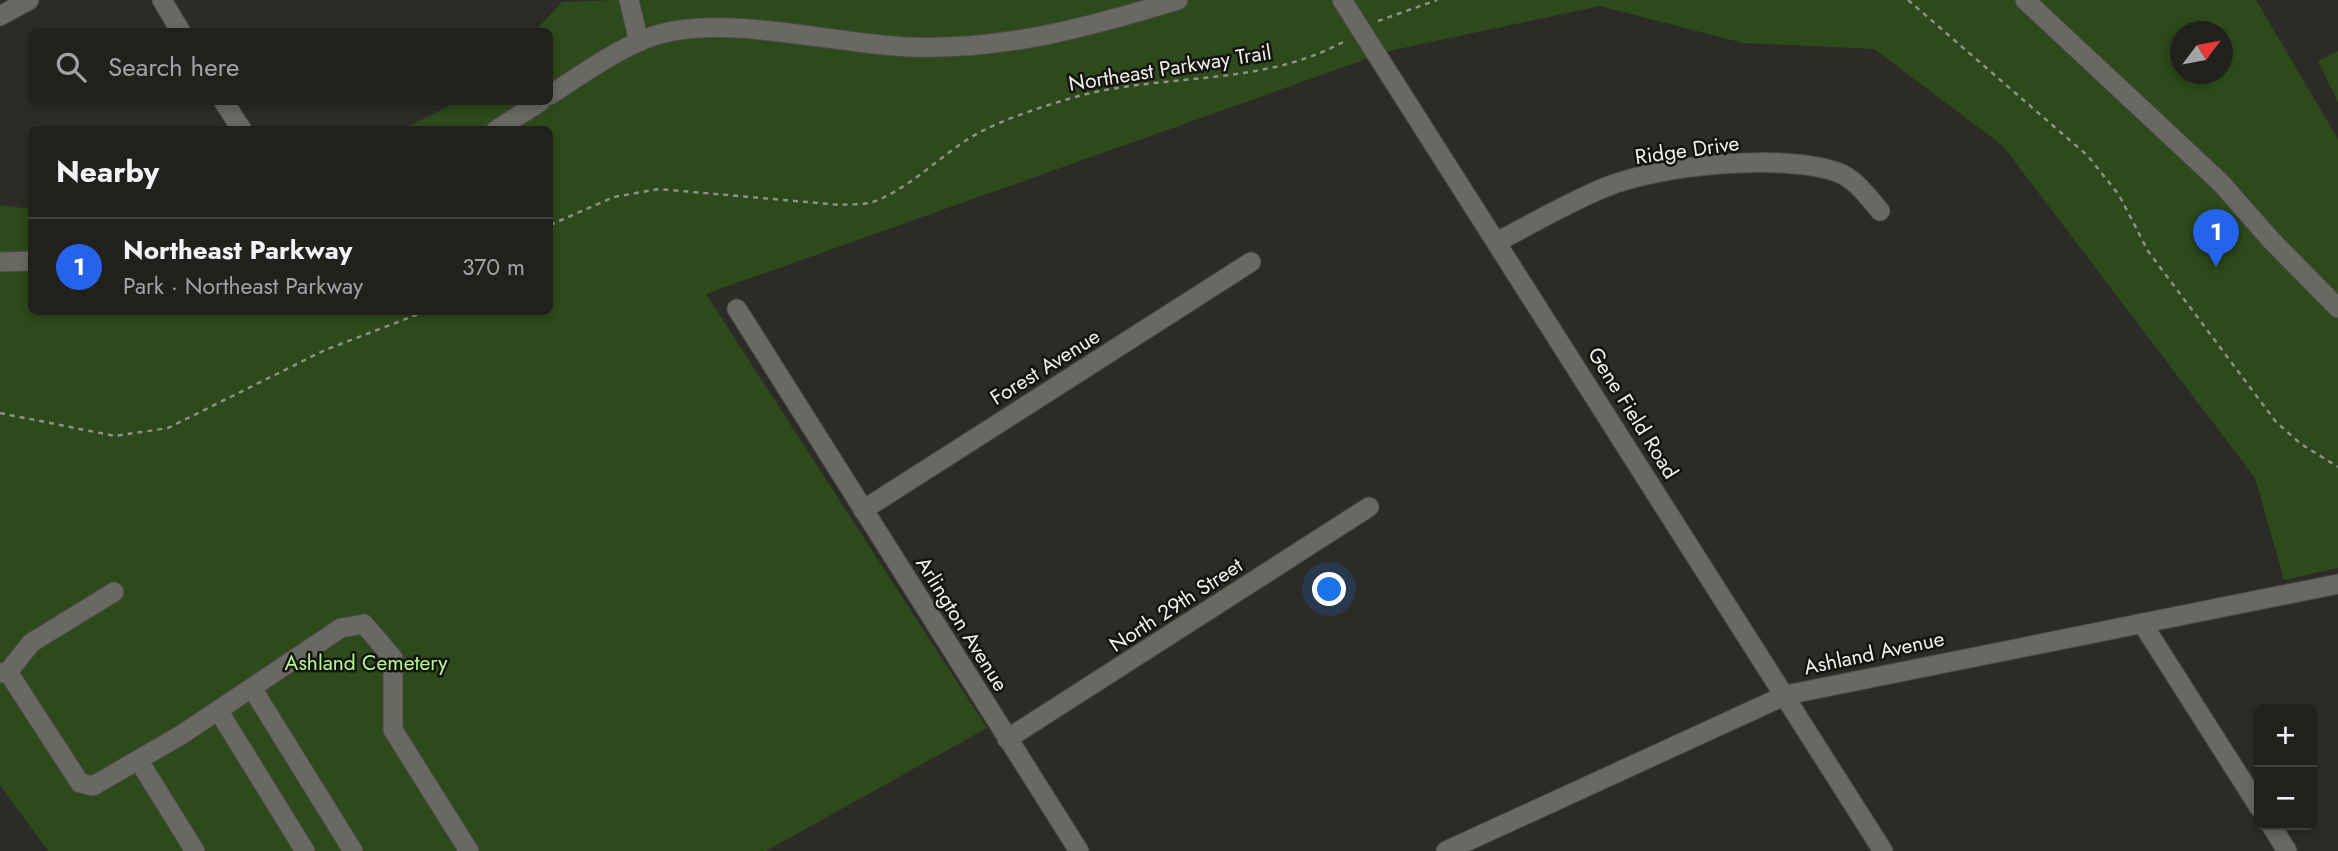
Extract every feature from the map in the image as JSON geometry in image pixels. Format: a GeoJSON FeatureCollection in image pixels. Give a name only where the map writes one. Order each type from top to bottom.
{"type":"FeatureCollection","features":[{"type":"Feature","properties":{"kind":"street"},"geometry":{"type":"LineString","coordinates":[[0,16],[29,0]]}},
{"type":"Feature","properties":{"kind":"street"},"geometry":{"type":"LineString","coordinates":[[162,0],[179,28]]}},
{"type":"Feature","properties":{"kind":"street"},"geometry":{"type":"LineString","coordinates":[[629,0],[639,43]]}},
{"type":"Feature","properties":{"kind":"street"},"geometry":{"type":"LineString","coordinates":[[553,93],[639,43],[660,34],[729,29],[908,47],[969,46],[1049,36],[1178,0]]}},
{"type":"Feature","properties":{"kind":"street","name":"Gene Field Road"},"geometry":{"type":"LineString","coordinates":[[1342,0],[1884,851]]}},
{"type":"Feature","properties":{"kind":"street"},"geometry":{"type":"LineString","coordinates":[[2025,0],[2221,183],[2271,240],[2338,308]]}},
{"type":"Feature","properties":{"kind":"street"},"geometry":{"type":"LineString","coordinates":[[226,105],[239,126]]}},
{"type":"Feature","properties":{"kind":"street"},"geometry":{"type":"LineString","coordinates":[[502,126],[535,105]]}},
{"type":"Feature","properties":{"kind":"street","name":"Ridge Drive"},"geometry":{"type":"LineString","coordinates":[[1497,242],[1609,186],[1711,165],[1783,163],[1840,173],[1860,187],[1880,211]]}},
{"type":"Feature","properties":{"kind":"street"},"geometry":{"type":"LineString","coordinates":[[0,262],[28,261]]}},
{"type":"Feature","properties":{"kind":"street","name":"Forest Avenue"},"geometry":{"type":"LineString","coordinates":[[863,510],[1251,262]]}},
{"type":"Feature","properties":{"kind":"street","name":"Arlington Avenue"},"geometry":{"type":"LineString","coordinates":[[737,309],[1079,851]]}},
{"type":"Feature","properties":{"kind":"street","name":"North 29th Street"},"geometry":{"type":"LineString","coordinates":[[1007,739],[1369,507]]}},
{"type":"Feature","properties":{"kind":"street","name":"Ashland Avenue"},"geometry":{"type":"LineString","coordinates":[[1446,851],[1786,695],[2338,584]]}},
{"type":"Feature","properties":{"kind":"street"},"geometry":{"type":"LineString","coordinates":[[114,592],[31,643],[4,673],[80,783],[93,786],[139,761],[341,628],[364,624],[393,658],[393,730],[469,851]]}},
{"type":"Feature","properties":{"kind":"street"},"geometry":{"type":"LineString","coordinates":[[2142,623],[2254,799]]}},
{"type":"Feature","properties":{"kind":"street"},"geometry":{"type":"LineString","coordinates":[[252,688],[353,851]]}},
{"type":"Feature","properties":{"kind":"street"},"geometry":{"type":"LineString","coordinates":[[218,710],[305,851]]}},
{"type":"Feature","properties":{"kind":"street"},"geometry":{"type":"LineString","coordinates":[[139,761],[195,851]]}},
{"type":"Feature","properties":{"kind":"street"},"geometry":{"type":"LineString","coordinates":[[2274,830],[2287,851]]}},
{"type":"Feature","properties":{"kind":"path","name":"Northeast Parkway Trail"},"geometry":{"type":"LineString","coordinates":[[553,224],[614,197],[659,189],[841,205],[871,203],[900,187],[980,132],[1065,99],[1111,89],[1205,80],[1279,68],[1332,48],[1381,19],[1437,0]]}},
{"type":"Feature","properties":{"kind":"path"},"geometry":{"type":"LineString","coordinates":[[1908,0],[2088,156],[2119,195],[2147,251],[2276,422],[2338,467]]}},
{"type":"Feature","properties":{"kind":"path"},"geometry":{"type":"LineString","coordinates":[[0,414],[115,436],[168,428],[324,351],[416,315]]}},
{"type":"Feature","properties":{"kind":"green space","name":"Ashland Cemetery"},"geometry":{"type":"Polygon","coordinates":[[[614,0],[2256,0],[2338,139],[2338,568],[2284,580],[2255,478],[2003,146],[1874,49],[1743,43],[1600,6],[1389,51],[706,294],[987,728],[766,851],[48,851],[0,785],[0,205],[28,209],[28,315],[553,315],[553,126],[409,126],[451,105],[553,105],[553,28],[538,28],[562,2],[614,0]]]}},
{"type":"Feature","properties":{"kind":"green space"},"geometry":{"type":"Polygon","coordinates":[[[2338,51],[2338,102],[2318,61],[2338,51]]]}},
{"type":"Feature","properties":{"kind":"place","name":"Northeast Parkway"},"geometry":{"type":"Point","coordinates":[2216,267]}}]}
